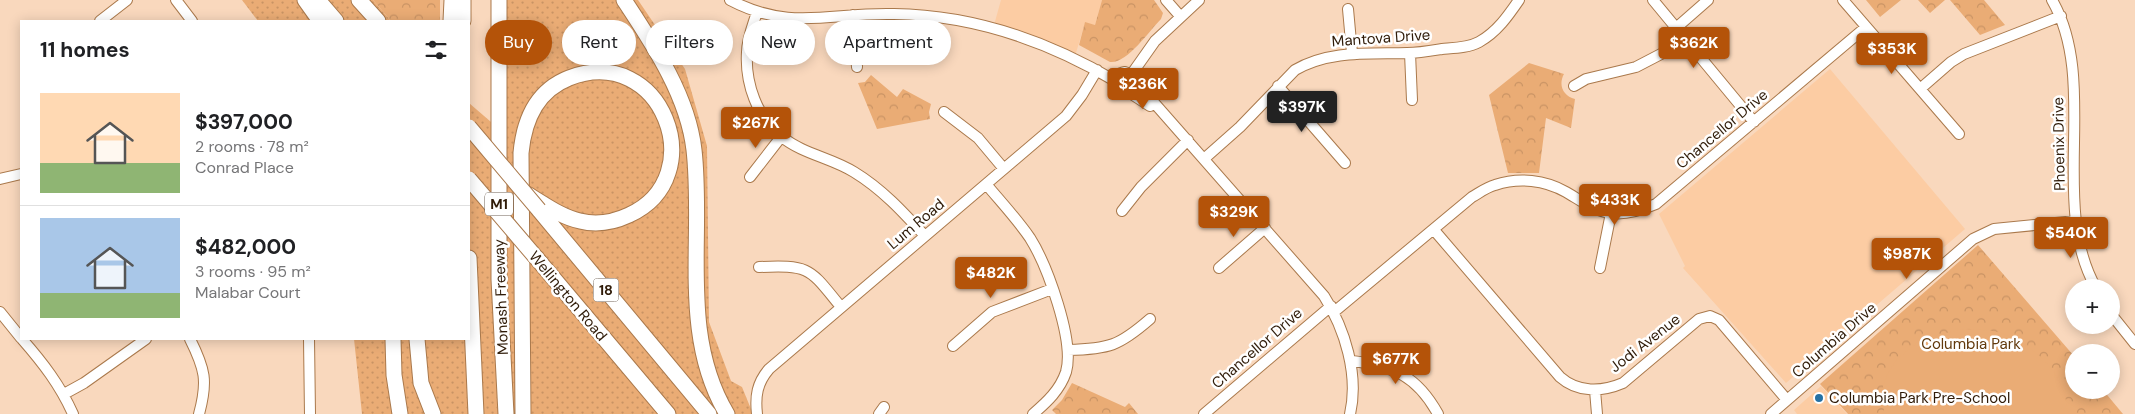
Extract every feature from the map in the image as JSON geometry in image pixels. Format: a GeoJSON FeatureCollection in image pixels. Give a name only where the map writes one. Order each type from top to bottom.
{"type":"FeatureCollection","features":[{"type":"Feature","properties":{"kind":"highway"},"geometry":{"type":"LineString","coordinates":[[305,0],[319,20]]}},
{"type":"Feature","properties":{"kind":"highway"},"geometry":{"type":"LineString","coordinates":[[318,0],[335,20]]}},
{"type":"Feature","properties":{"kind":"highway"},"geometry":{"type":"LineString","coordinates":[[360,0],[377,20]]}},
{"type":"Feature","properties":{"kind":"highway"},"geometry":{"type":"LineString","coordinates":[[451,20],[452,0]]}},
{"type":"Feature","properties":{"kind":"highway"},"geometry":{"type":"LineString","coordinates":[[463,0],[463,20]]}},
{"type":"Feature","properties":{"kind":"highway","name":"Monash Freeway"},"geometry":{"type":"LineString","coordinates":[[499,0],[499,278],[506,414]]}},
{"type":"Feature","properties":{"kind":"highway"},"geometry":{"type":"LineString","coordinates":[[624,0],[658,55],[686,116],[694,148],[697,186],[696,298],[698,323],[707,368],[720,401],[728,414]]}},
{"type":"Feature","properties":{"kind":"highway"},"geometry":{"type":"LineString","coordinates":[[522,414],[520,153],[523,134],[529,116],[538,101],[552,87],[583,74],[612,73],[627,78],[640,85],[655,99],[670,126],[671,158],[662,184],[645,205],[618,220],[594,223],[581,222],[539,205]]}},
{"type":"Feature","properties":{"kind":"highway","name":"18"},"geometry":{"type":"LineString","coordinates":[[470,128],[523,191],[539,205],[710,414]]}},
{"type":"Feature","properties":{"kind":"highway","name":"Wellington Road"},"geometry":{"type":"LineString","coordinates":[[470,180],[668,414]]}},
{"type":"Feature","properties":{"kind":"highway","name":"Monash Freeway"},"geometry":{"type":"LineString","coordinates":[[470,280],[476,414]]}},
{"type":"Feature","properties":{"kind":"highway"},"geometry":{"type":"LineString","coordinates":[[393,340],[394,375],[400,414]]}},
{"type":"Feature","properties":{"kind":"highway"},"geometry":{"type":"LineString","coordinates":[[417,340],[421,382],[433,414]]}},
{"type":"Feature","properties":{"kind":"street"},"geometry":{"type":"LineString","coordinates":[[101,20],[127,0]]}},
{"type":"Feature","properties":{"kind":"street"},"geometry":{"type":"LineString","coordinates":[[176,0],[191,20]]}},
{"type":"Feature","properties":{"kind":"street"},"geometry":{"type":"LineString","coordinates":[[730,0],[757,12],[801,19],[853,15],[908,14],[984,25],[1052,48],[1097,70],[1124,78],[1205,158],[1315,284],[1332,309],[1352,362],[1353,401],[1350,414]]}},
{"type":"Feature","properties":{"kind":"street"},"geometry":{"type":"LineString","coordinates":[[1166,0],[1180,16]]}},
{"type":"Feature","properties":{"kind":"street"},"geometry":{"type":"LineString","coordinates":[[1124,78],[1180,16],[1199,0]]}},
{"type":"Feature","properties":{"kind":"street","name":"Mantova Drive"},"geometry":{"type":"LineString","coordinates":[[1205,158],[1240,127],[1294,70],[1305,64],[1326,57],[1352,53],[1410,53],[1462,47],[1478,42],[1500,25],[1519,0]]}},
{"type":"Feature","properties":{"kind":"street"},"geometry":{"type":"LineString","coordinates":[[1653,0],[1754,122]]}},
{"type":"Feature","properties":{"kind":"street"},"geometry":{"type":"LineString","coordinates":[[1676,28],[1708,0]]}},
{"type":"Feature","properties":{"kind":"street"},"geometry":{"type":"LineString","coordinates":[[1843,0],[1959,134]]}},
{"type":"Feature","properties":{"kind":"street","name":"Phoenix Drive"},"geometry":{"type":"LineString","coordinates":[[2052,0],[2061,16],[2072,58],[2076,221],[2081,249],[2093,279]]}},
{"type":"Feature","properties":{"kind":"street"},"geometry":{"type":"LineString","coordinates":[[1348,9],[1352,53]]}},
{"type":"Feature","properties":{"kind":"street"},"geometry":{"type":"LineString","coordinates":[[757,12],[748,44],[748,78],[758,106],[781,137],[808,152],[833,161],[863,178],[890,199],[925,236]]}},
{"type":"Feature","properties":{"kind":"street"},"geometry":{"type":"LineString","coordinates":[[853,15],[857,66]]}},
{"type":"Feature","properties":{"kind":"street"},"geometry":{"type":"LineString","coordinates":[[1920,89],[1951,62],[1964,54],[2061,16]]}},
{"type":"Feature","properties":{"kind":"street","name":"Chancellor Drive"},"geometry":{"type":"LineString","coordinates":[[1204,414],[1332,309],[1434,230],[1472,197],[1494,185],[1523,180],[1545,183],[1565,191],[1585,204],[1611,213],[1637,212],[1656,204],[1866,27]]}},
{"type":"Feature","properties":{"kind":"street"},"geometry":{"type":"LineString","coordinates":[[1574,86],[1586,79],[1636,67],[1686,41]]}},
{"type":"Feature","properties":{"kind":"street"},"geometry":{"type":"LineString","coordinates":[[1410,53],[1412,100]]}},
{"type":"Feature","properties":{"kind":"street","name":"Lum Road"},"geometry":{"type":"LineString","coordinates":[[757,414],[755,400],[759,384],[769,369],[1071,110],[1082,96],[1097,70]]}},
{"type":"Feature","properties":{"kind":"street"},"geometry":{"type":"LineString","coordinates":[[1278,86],[1345,163]]}},
{"type":"Feature","properties":{"kind":"street"},"geometry":{"type":"LineString","coordinates":[[944,112],[978,138],[1004,169]]}},
{"type":"Feature","properties":{"kind":"street"},"geometry":{"type":"LineString","coordinates":[[750,177],[781,137]]}},
{"type":"Feature","properties":{"kind":"street"},"geometry":{"type":"LineString","coordinates":[[1122,211],[1141,187],[1188,140]]}},
{"type":"Feature","properties":{"kind":"street"},"geometry":{"type":"LineString","coordinates":[[1,177],[20,174]]}},
{"type":"Feature","properties":{"kind":"street"},"geometry":{"type":"LineString","coordinates":[[986,184],[1028,236],[1041,258],[1052,289],[1068,350],[1068,363],[1062,382],[1052,397],[1033,414]]}},
{"type":"Feature","properties":{"kind":"street"},"geometry":{"type":"LineString","coordinates":[[1600,268],[1611,213]]}},
{"type":"Feature","properties":{"kind":"street","name":"Columbia Drive"},"geometry":{"type":"LineString","coordinates":[[1771,414],[1973,239],[1994,229],[2076,221]]}},
{"type":"Feature","properties":{"kind":"street"},"geometry":{"type":"LineString","coordinates":[[1219,268],[1266,228]]}},
{"type":"Feature","properties":{"kind":"street","name":"Jodi Avenue"},"geometry":{"type":"LineString","coordinates":[[1434,230],[1568,384],[1595,390],[1612,388],[1623,382],[1699,319],[1710,316],[1719,320],[1787,400]]}},
{"type":"Feature","properties":{"kind":"street"},"geometry":{"type":"LineString","coordinates":[[759,267],[796,266],[807,270],[819,279],[841,307]]}},
{"type":"Feature","properties":{"kind":"street"},"geometry":{"type":"LineString","coordinates":[[953,346],[992,312],[1052,289]]}},
{"type":"Feature","properties":{"kind":"street"},"geometry":{"type":"LineString","coordinates":[[0,312],[20,336]]}},
{"type":"Feature","properties":{"kind":"street"},"geometry":{"type":"LineString","coordinates":[[1068,350],[1100,349],[1119,343],[1150,319]]}},
{"type":"Feature","properties":{"kind":"street"},"geometry":{"type":"LineString","coordinates":[[2120,325],[2135,344]]}},
{"type":"Feature","properties":{"kind":"street"},"geometry":{"type":"LineString","coordinates":[[24,340],[48,368],[64,394],[73,414]]}},
{"type":"Feature","properties":{"kind":"street"},"geometry":{"type":"LineString","coordinates":[[64,394],[84,383],[145,340]]}},
{"type":"Feature","properties":{"kind":"street"},"geometry":{"type":"LineString","coordinates":[[190,340],[200,359],[206,384],[199,414]]}},
{"type":"Feature","properties":{"kind":"street"},"geometry":{"type":"LineString","coordinates":[[309,340],[310,414]]}},
{"type":"Feature","properties":{"kind":"street"},"geometry":{"type":"LineString","coordinates":[[1352,362],[1384,366],[1406,375],[1428,395],[1438,414]]}},
{"type":"Feature","properties":{"kind":"street"},"geometry":{"type":"LineString","coordinates":[[1595,390],[1597,414]]}},
{"type":"Feature","properties":{"kind":"shaded area"},"geometry":{"type":"Polygon","coordinates":[[[1001,0],[1102,0],[1095,25],[1085,23],[1075,56],[994,25],[1001,0]]]}},
{"type":"Feature","properties":{"kind":"shaded area"},"geometry":{"type":"Polygon","coordinates":[[[1830,69],[1965,229],[1786,383],[1683,268],[1685,266],[1659,214],[1830,69]]]}},
{"type":"Feature","properties":{"kind":"shaded area","name":"Columbia Park Pre-School"},"geometry":{"type":"Polygon","coordinates":[[[1821,386],[1847,414],[1797,414],[1794,410],[1821,386]]]}},
{"type":"Feature","properties":{"kind":"green space"},"geometry":{"type":"Polygon","coordinates":[[[242,0],[373,0],[390,20],[257,20],[242,0]]]}},
{"type":"Feature","properties":{"kind":"green space"},"geometry":{"type":"Polygon","coordinates":[[[373,0],[440,0],[440,20],[390,20],[373,0]]]}},
{"type":"Feature","properties":{"kind":"green space"},"geometry":{"type":"Polygon","coordinates":[[[499,0],[638,0],[652,20],[646,20],[646,65],[682,65],[707,146],[709,322],[731,381],[742,387],[753,414],[362,414],[354,340],[470,340],[470,104],[498,128],[498,65],[552,65],[552,20],[499,20],[499,0]]]}},
{"type":"Feature","properties":{"kind":"green space"},"geometry":{"type":"Polygon","coordinates":[[[1102,0],[1154,0],[1163,13],[1161,19],[1137,46],[1117,61],[1110,62],[1079,45],[1085,22],[1095,25],[1102,0]]]}},
{"type":"Feature","properties":{"kind":"green space"},"geometry":{"type":"Polygon","coordinates":[[[1866,0],[1901,0],[1880,17],[1866,0]]]}},
{"type":"Feature","properties":{"kind":"green space"},"geometry":{"type":"Polygon","coordinates":[[[1918,0],[1945,0],[1930,13],[1918,0]]]}},
{"type":"Feature","properties":{"kind":"green space"},"geometry":{"type":"Polygon","coordinates":[[[1950,0],[1984,0],[2005,25],[1980,35],[1950,0]]]}},
{"type":"Feature","properties":{"kind":"green space"},"geometry":{"type":"Polygon","coordinates":[[[1529,63],[1564,74],[1562,78],[1563,90],[1571,98],[1575,99],[1571,128],[1546,118],[1539,173],[1508,173],[1489,95],[1529,63]]]}},
{"type":"Feature","properties":{"kind":"green space"},"geometry":{"type":"Polygon","coordinates":[[[871,75],[897,97],[903,89],[931,104],[930,119],[877,129],[858,83],[865,82],[871,75]]]}},
{"type":"Feature","properties":{"kind":"green space","name":"Columbia Park"},"geometry":{"type":"Polygon","coordinates":[[[1978,245],[2065,346],[2065,399],[2110,399],[2123,414],[1848,414],[1820,384],[1978,245]]]}},
{"type":"Feature","properties":{"kind":"green space"},"geometry":{"type":"Polygon","coordinates":[[[1964,329],[2001,333],[2018,340],[2039,356],[2057,377],[2063,389],[2067,414],[1884,414],[1883,386],[1888,373],[1897,359],[1923,338],[1964,329]]]}},
{"type":"Feature","properties":{"kind":"green space"},"geometry":{"type":"Polygon","coordinates":[[[1072,383],[1125,407],[1129,403],[1138,414],[1056,414],[1052,410],[1062,400],[1072,383]]]}},
{"type":"Feature","properties":{"kind":"place","name":"Columbia Park Pre-School"},"geometry":{"type":"Point","coordinates":[1819,398]}}]}
